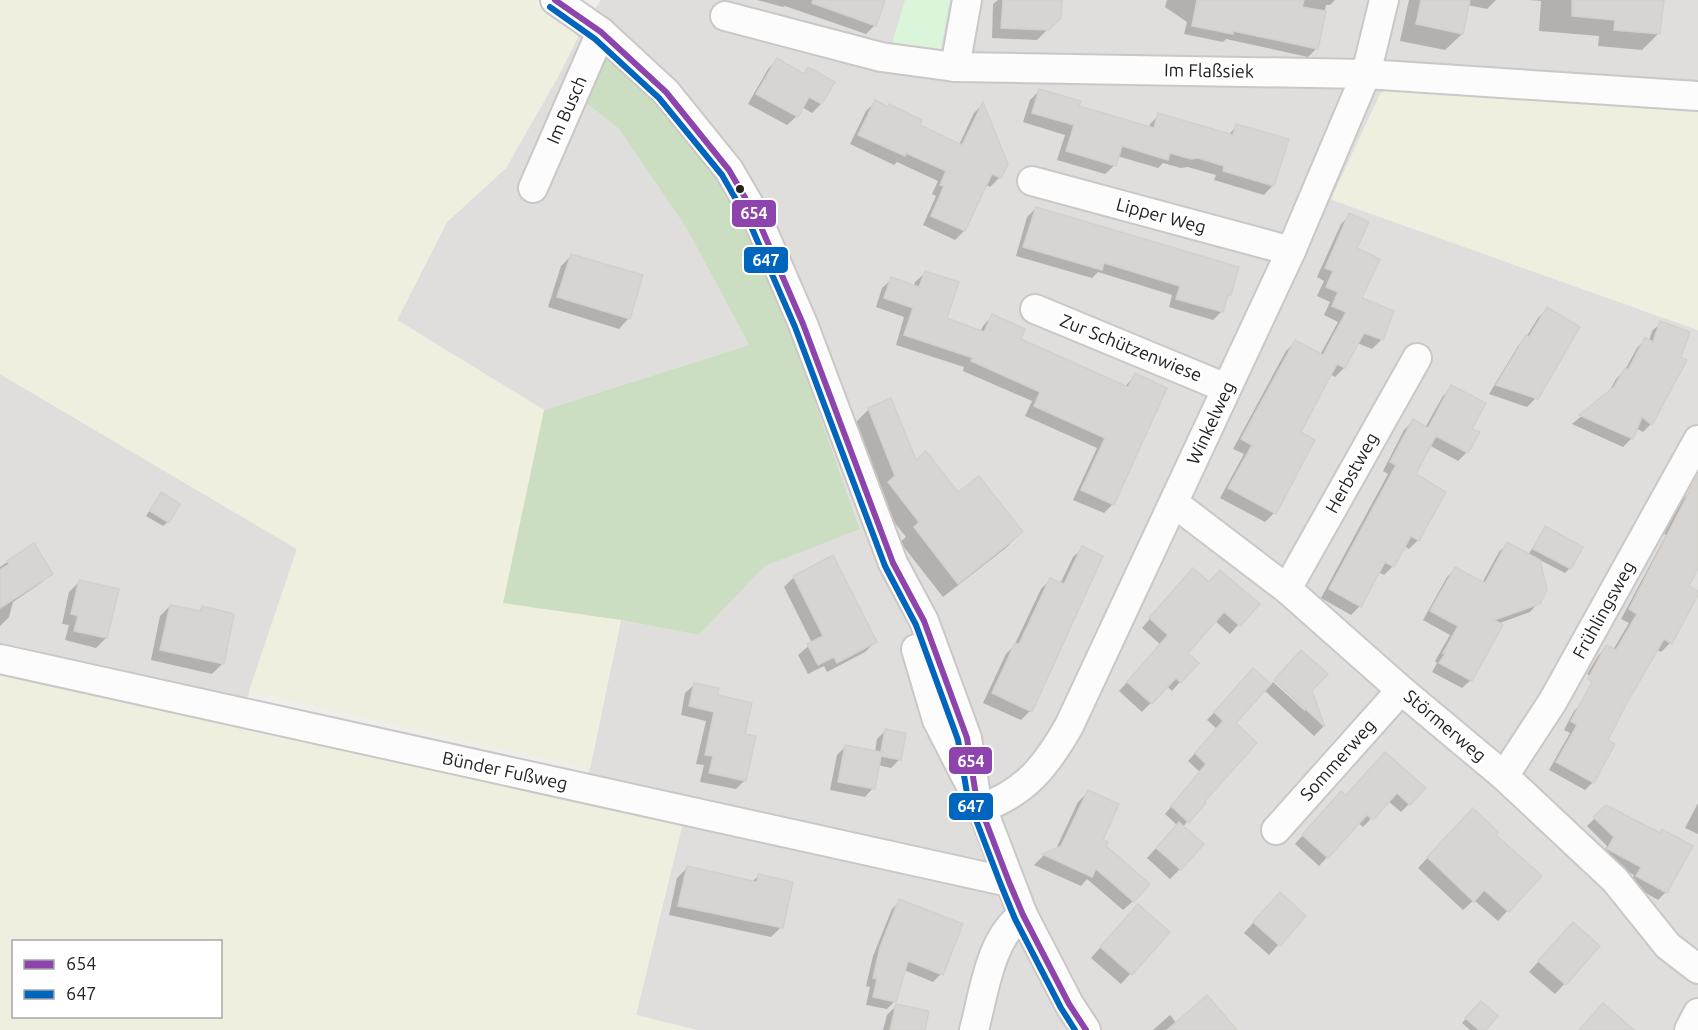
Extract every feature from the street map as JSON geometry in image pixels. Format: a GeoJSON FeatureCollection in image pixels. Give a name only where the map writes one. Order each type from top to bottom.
{"type":"FeatureCollection","features":[{"type":"Feature","properties":{"kind":"street"},"geometry":{"type":"LineString","coordinates":[[555,0],[601,32],[666,92],[729,170],[758,220],[803,324],[894,563],[903,605],[936,720],[979,802],[1023,915],[1069,1004],[1086,1030]]}},
{"type":"Feature","properties":{"kind":"street"},"geometry":{"type":"LineString","coordinates":[[955,67],[967,0]]}},
{"type":"Feature","properties":{"kind":"street","name":"Winkelweg"},"geometry":{"type":"LineString","coordinates":[[979,802],[1019,790],[1031,780],[1052,755],[1069,726],[1291,251],[1366,74],[1384,0]]}},
{"type":"Feature","properties":{"kind":"street","name":"Im Flaßsiek"},"geometry":{"type":"LineString","coordinates":[[725,16],[881,57],[955,67],[1366,74],[1698,96]]}},
{"type":"Feature","properties":{"kind":"street","name":"Im Busch"},"geometry":{"type":"LineString","coordinates":[[533,188],[601,32]]}},
{"type":"Feature","properties":{"kind":"street","name":"Lipper Weg"},"geometry":{"type":"LineString","coordinates":[[1032,181],[1291,251]]}},
{"type":"Feature","properties":{"kind":"street","name":"Zur Schützenwiese"},"geometry":{"type":"LineString","coordinates":[[1035,309],[1226,388]]}},
{"type":"Feature","properties":{"kind":"street","name":"Herbstweg"},"geometry":{"type":"LineString","coordinates":[[1287,588],[1416,358]]}},
{"type":"Feature","properties":{"kind":"street","name":"Frühlingsweg"},"geometry":{"type":"LineString","coordinates":[[1504,776],[1553,701],[1698,440]]}},
{"type":"Feature","properties":{"kind":"street","name":"Störmerweg"},"geometry":{"type":"LineString","coordinates":[[1174,503],[1287,588],[1401,690],[1504,776],[1615,880],[1668,946],[1698,969]]}},
{"type":"Feature","properties":{"kind":"street","name":"Bünder Fußweg"},"geometry":{"type":"LineString","coordinates":[[0,658],[1009,882]]}},
{"type":"Feature","properties":{"kind":"street","name":"Sommerweg"},"geometry":{"type":"LineString","coordinates":[[1276,830],[1401,690]]}},
{"type":"Feature","properties":{"kind":"street"},"geometry":{"type":"LineString","coordinates":[[974,1030],[996,949],[1006,929],[1023,915]]}},
{"type":"Feature","properties":{"kind":"street"},"geometry":{"type":"LineString","coordinates":[[1689,1030],[1698,1013]]}},
{"type":"Feature","properties":{"kind":"shaded area"},"geometry":{"type":"Polygon","coordinates":[[[601,0],[1698,0],[1698,107],[1332,200],[1698,330],[1698,1030],[697,1030],[636,1015],[682,823],[583,801],[621,620],[699,635],[765,566],[860,528],[790,331],[700,154],[581,99],[619,129],[687,229],[749,345],[544,410],[397,320],[447,222],[506,168],[559,75],[583,27],[601,0]]]}},
{"type":"Feature","properties":{"kind":"shaded area"},"geometry":{"type":"Polygon","coordinates":[[[0,374],[297,549],[245,705],[0,651],[0,374]]]}},
{"type":"Feature","properties":{"kind":"green space"},"geometry":{"type":"Polygon","coordinates":[[[0,0],[530,0],[583,27],[559,75],[506,168],[447,222],[397,320],[544,410],[503,602],[621,620],[590,769],[249,691],[297,549],[0,374],[0,0]]]}},
{"type":"Feature","properties":{"kind":"green space"},"geometry":{"type":"Polygon","coordinates":[[[905,0],[950,0],[939,59],[891,47],[905,0]]]}},
{"type":"Feature","properties":{"kind":"green space"},"geometry":{"type":"Polygon","coordinates":[[[603,52],[653,99],[700,154],[747,230],[790,331],[860,529],[765,566],[699,635],[621,620],[503,603],[544,410],[749,345],[687,229],[619,129],[581,99],[603,52]]]}},
{"type":"Feature","properties":{"kind":"green space"},"geometry":{"type":"Polygon","coordinates":[[[1389,88],[1698,107],[1698,330],[1331,199],[1380,94],[1389,88]]]}},
{"type":"Feature","properties":{"kind":"green space"},"geometry":{"type":"Polygon","coordinates":[[[0,672],[683,823],[636,1015],[697,1030],[0,1030],[0,672]]]}},
{"type":"Feature","properties":{"kind":"building"},"geometry":{"type":"Polygon","coordinates":[[[813,0],[885,0],[876,26],[812,3],[813,0]]]}},
{"type":"Feature","properties":{"kind":"building"},"geometry":{"type":"Polygon","coordinates":[[[1003,0],[1062,0],[1061,18],[1049,30],[1001,28],[1003,0]]]}},
{"type":"Feature","properties":{"kind":"building"},"geometry":{"type":"Polygon","coordinates":[[[1197,0],[1304,0],[1302,7],[1326,11],[1318,49],[1233,31],[1233,34],[1192,26],[1197,0]]]}},
{"type":"Feature","properties":{"kind":"building"},"geometry":{"type":"Polygon","coordinates":[[[1421,0],[1470,0],[1463,34],[1416,24],[1421,0]]]}},
{"type":"Feature","properties":{"kind":"building"},"geometry":{"type":"Polygon","coordinates":[[[1572,0],[1664,0],[1660,34],[1614,30],[1615,20],[1572,16],[1572,0]]]}},
{"type":"Feature","properties":{"kind":"building"},"geometry":{"type":"Polygon","coordinates":[[[777,58],[804,74],[808,67],[835,82],[822,104],[809,97],[798,117],[756,94],[777,58]]]}},
{"type":"Feature","properties":{"kind":"building"},"geometry":{"type":"Polygon","coordinates":[[[1039,89],[1081,101],[1079,106],[1154,128],[1158,113],[1233,135],[1236,124],[1289,139],[1274,186],[1223,171],[1224,166],[1198,158],[1191,159],[1170,153],[1168,160],[1122,146],[1116,166],[1066,151],[1074,125],[1032,113],[1039,89]]]}},
{"type":"Feature","properties":{"kind":"building"},"geometry":{"type":"Polygon","coordinates":[[[875,100],[888,107],[889,104],[922,120],[920,125],[962,145],[983,102],[1008,164],[1001,178],[992,174],[965,231],[931,216],[944,186],[940,185],[946,171],[858,135],[875,100]]]}},
{"type":"Feature","properties":{"kind":"building"},"geometry":{"type":"Polygon","coordinates":[[[1036,207],[1239,267],[1231,295],[1228,295],[1223,312],[1176,299],[1180,286],[1104,263],[1102,270],[1023,247],[1036,207]]]}},
{"type":"Feature","properties":{"kind":"building"},"geometry":{"type":"Polygon","coordinates":[[[1349,213],[1369,222],[1357,248],[1380,259],[1362,298],[1394,311],[1383,340],[1364,333],[1345,368],[1337,364],[1301,432],[1315,440],[1276,514],[1228,488],[1252,445],[1241,439],[1295,340],[1323,355],[1346,312],[1332,306],[1338,292],[1326,287],[1333,271],[1325,268],[1349,213]]]}},
{"type":"Feature","properties":{"kind":"building"},"geometry":{"type":"Polygon","coordinates":[[[571,254],[643,275],[630,319],[557,297],[571,254]]]}},
{"type":"Feature","properties":{"kind":"building"},"geometry":{"type":"Polygon","coordinates":[[[925,271],[959,282],[947,318],[984,332],[992,314],[1025,329],[1021,339],[1128,387],[1135,373],[1167,388],[1114,505],[1081,490],[1105,438],[1034,406],[1040,392],[971,361],[973,358],[904,335],[913,308],[884,298],[891,277],[919,287],[925,271]]]}},
{"type":"Feature","properties":{"kind":"building"},"geometry":{"type":"Polygon","coordinates":[[[1547,307],[1580,327],[1538,399],[1496,385],[1526,335],[1529,337],[1547,307]]]}},
{"type":"Feature","properties":{"kind":"building"},"geometry":{"type":"Polygon","coordinates":[[[1660,321],[1690,332],[1681,357],[1687,360],[1652,425],[1642,417],[1633,439],[1579,415],[1614,387],[1625,368],[1628,370],[1645,337],[1653,342],[1660,321]]]}},
{"type":"Feature","properties":{"kind":"building"},"geometry":{"type":"Polygon","coordinates":[[[1451,385],[1486,403],[1472,429],[1480,432],[1468,453],[1436,436],[1416,474],[1446,492],[1419,541],[1411,536],[1394,567],[1385,562],[1361,607],[1329,589],[1396,465],[1390,462],[1413,419],[1428,428],[1451,385]]]}},
{"type":"Feature","properties":{"kind":"building"},"geometry":{"type":"Polygon","coordinates":[[[891,398],[916,460],[926,451],[958,492],[979,476],[1023,532],[958,584],[914,527],[919,522],[888,482],[895,476],[868,408],[891,398]]]}},
{"type":"Feature","properties":{"kind":"building"},"geometry":{"type":"Polygon","coordinates":[[[1698,475],[1698,568],[1689,586],[1698,591],[1698,595],[1672,644],[1664,639],[1628,701],[1608,740],[1615,744],[1594,783],[1556,762],[1577,725],[1571,721],[1592,682],[1588,679],[1606,645],[1616,650],[1637,614],[1629,609],[1698,475]]]}},
{"type":"Feature","properties":{"kind":"building"},"geometry":{"type":"Polygon","coordinates":[[[161,492],[180,504],[169,523],[150,511],[161,492]]]}},
{"type":"Feature","properties":{"kind":"building"},"geometry":{"type":"Polygon","coordinates":[[[1545,526],[1583,547],[1571,569],[1533,549],[1545,526]]]}},
{"type":"Feature","properties":{"kind":"building"},"geometry":{"type":"Polygon","coordinates":[[[1507,542],[1540,560],[1547,590],[1540,604],[1494,620],[1503,625],[1472,681],[1439,663],[1458,626],[1430,611],[1455,567],[1485,583],[1507,542]]]}},
{"type":"Feature","properties":{"kind":"building"},"geometry":{"type":"Polygon","coordinates":[[[34,543],[53,574],[0,608],[0,570],[9,564],[7,561],[34,543]]]}},
{"type":"Feature","properties":{"kind":"building"},"geometry":{"type":"Polygon","coordinates":[[[1082,546],[1103,556],[1032,712],[992,693],[1015,643],[1019,644],[1050,578],[1064,584],[1082,546]]]}},
{"type":"Feature","properties":{"kind":"building"},"geometry":{"type":"Polygon","coordinates":[[[833,555],[877,642],[837,663],[834,657],[818,665],[807,644],[823,636],[793,576],[833,555]]]}},
{"type":"Feature","properties":{"kind":"building"},"geometry":{"type":"Polygon","coordinates":[[[1193,568],[1209,582],[1220,570],[1260,604],[1240,626],[1224,612],[1188,653],[1199,663],[1181,683],[1176,678],[1152,704],[1127,682],[1168,635],[1149,618],[1193,568]]]}},
{"type":"Feature","properties":{"kind":"building"},"geometry":{"type":"Polygon","coordinates":[[[79,580],[119,589],[107,638],[74,631],[78,616],[71,614],[79,580]]]}},
{"type":"Feature","properties":{"kind":"building"},"geometry":{"type":"Polygon","coordinates":[[[170,605],[201,611],[202,606],[234,614],[224,664],[160,650],[170,605]]]}},
{"type":"Feature","properties":{"kind":"building"},"geometry":{"type":"Polygon","coordinates":[[[1301,650],[1328,674],[1312,691],[1325,727],[1274,680],[1301,650]]]}},
{"type":"Feature","properties":{"kind":"building"},"geometry":{"type":"Polygon","coordinates":[[[1253,668],[1271,684],[1236,723],[1257,743],[1205,801],[1206,803],[1189,823],[1171,806],[1206,764],[1195,753],[1223,721],[1214,712],[1253,668]]]}},
{"type":"Feature","properties":{"kind":"building"},"geometry":{"type":"Polygon","coordinates":[[[694,683],[719,688],[718,695],[752,703],[745,734],[756,736],[746,781],[709,773],[713,756],[705,755],[714,712],[689,706],[694,683]]]}},
{"type":"Feature","properties":{"kind":"building"},"geometry":{"type":"Polygon","coordinates":[[[885,729],[906,733],[901,760],[881,756],[875,789],[838,782],[845,745],[881,752],[885,729]]]}},
{"type":"Feature","properties":{"kind":"building"},"geometry":{"type":"Polygon","coordinates":[[[1385,752],[1426,788],[1410,805],[1397,793],[1373,820],[1367,815],[1328,858],[1302,835],[1341,791],[1346,795],[1385,752]]]}},
{"type":"Feature","properties":{"kind":"building"},"geometry":{"type":"Polygon","coordinates":[[[1088,790],[1119,804],[1103,840],[1108,842],[1106,846],[1150,884],[1134,902],[1096,869],[1092,877],[1042,854],[1061,846],[1088,790]]]}},
{"type":"Feature","properties":{"kind":"building"},"geometry":{"type":"Polygon","coordinates":[[[1606,805],[1660,833],[1662,829],[1693,846],[1667,893],[1636,876],[1641,867],[1607,849],[1614,837],[1593,817],[1606,805]]]}},
{"type":"Feature","properties":{"kind":"building"},"geometry":{"type":"Polygon","coordinates":[[[1473,808],[1498,832],[1496,835],[1542,876],[1509,912],[1484,890],[1474,902],[1427,857],[1473,808]]]}},
{"type":"Feature","properties":{"kind":"building"},"geometry":{"type":"Polygon","coordinates":[[[1179,822],[1204,844],[1181,870],[1156,848],[1179,822]]]}},
{"type":"Feature","properties":{"kind":"building"},"geometry":{"type":"Polygon","coordinates":[[[687,866],[757,882],[758,874],[793,882],[783,928],[678,906],[687,866]]]}},
{"type":"Feature","properties":{"kind":"building"},"geometry":{"type":"Polygon","coordinates":[[[1280,892],[1306,916],[1280,946],[1253,922],[1280,892]]]}},
{"type":"Feature","properties":{"kind":"building"},"geometry":{"type":"Polygon","coordinates":[[[899,899],[963,924],[943,975],[908,961],[896,1002],[873,997],[877,979],[873,978],[880,947],[899,899]]]}},
{"type":"Feature","properties":{"kind":"building"},"geometry":{"type":"Polygon","coordinates":[[[1138,904],[1170,932],[1132,975],[1100,947],[1138,904]]]}},
{"type":"Feature","properties":{"kind":"building"},"geometry":{"type":"Polygon","coordinates":[[[1573,922],[1600,946],[1566,985],[1538,961],[1573,922]]]}},
{"type":"Feature","properties":{"kind":"building"},"geometry":{"type":"Polygon","coordinates":[[[1207,995],[1237,1030],[1167,1030],[1207,995]]]}},
{"type":"Feature","properties":{"kind":"building"},"geometry":{"type":"Polygon","coordinates":[[[1481,1001],[1498,1016],[1486,1030],[1479,1030],[1465,1018],[1481,1001]]]}},
{"type":"Feature","properties":{"kind":"building"},"geometry":{"type":"Polygon","coordinates":[[[1603,1003],[1634,1030],[1579,1030],[1603,1003]]]}},
{"type":"Feature","properties":{"kind":"building"},"geometry":{"type":"Polygon","coordinates":[[[896,1004],[929,1011],[925,1030],[890,1030],[896,1004]]]}},
{"type":"Feature","properties":{"kind":"transit line","name":"654"},"geometry":{"type":"LineString","coordinates":[[555,0],[601,32],[666,92],[729,170],[758,220],[803,324],[893,563],[924,621],[967,738],[976,796],[1009,882],[1023,915],[1069,1004],[1086,1030]]}},
{"type":"Feature","properties":{"kind":"transit line","name":"647"},"geometry":{"type":"LineString","coordinates":[[550,7],[595,39],[659,98],[722,175],[750,224],[795,327],[885,566],[916,625],[958,740],[968,799],[1001,885],[1015,919],[1061,1008],[1075,1030]]}}]}
